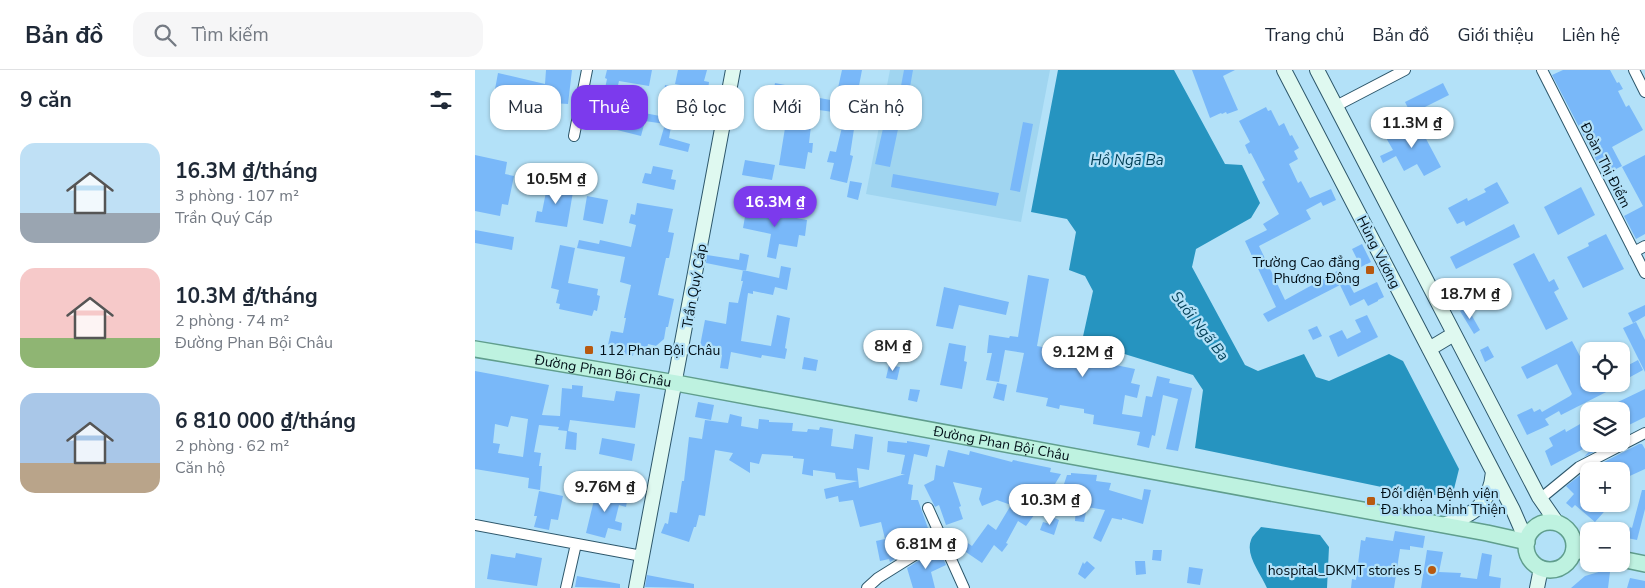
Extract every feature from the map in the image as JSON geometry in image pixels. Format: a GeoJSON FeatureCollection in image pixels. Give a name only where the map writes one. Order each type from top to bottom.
{"type":"FeatureCollection","features":[{"type":"Feature","properties":{"kind":"main road","name":"Trần Quý Cáp"},"geometry":{"type":"LineString","coordinates":[[636,588],[676,383],[733,70]]}},
{"type":"Feature","properties":{"kind":"main road","name":"Hùng Vương"},"geometry":{"type":"LineString","coordinates":[[1284,70],[1513,510],[1527,542]]}},
{"type":"Feature","properties":{"kind":"main road","name":"Hùng Vương"},"geometry":{"type":"LineString","coordinates":[[1317,70],[1540,499],[1557,523]]}},
{"type":"Feature","properties":{"kind":"main road"},"geometry":{"type":"LineString","coordinates":[[1429,349],[1454,334]]}},
{"type":"Feature","properties":{"kind":"main road","name":"Đường Phan Bội Châu"},"geometry":{"type":"LineString","coordinates":[[475,349],[676,383],[1527,542]]}},
{"type":"Feature","properties":{"kind":"main road"},"geometry":{"type":"LineString","coordinates":[[1443,525],[1458,521],[1480,507],[1491,487],[1493,472]]}},
{"type":"Feature","properties":{"kind":"main road"},"geometry":{"type":"LineString","coordinates":[[1580,550],[1569,530],[1557,523],[1541,524],[1529,534],[1527,542],[1529,557],[1541,568],[1555,569],[1561,567],[1571,557],[1580,552]]}},
{"type":"Feature","properties":{"kind":"main road"},"geometry":{"type":"LineString","coordinates":[[1630,561],[1645,564]]}},
{"type":"Feature","properties":{"kind":"main road"},"geometry":{"type":"LineString","coordinates":[[1537,588],[1541,568]]}},
{"type":"Feature","properties":{"kind":"street"},"geometry":{"type":"LineString","coordinates":[[574,136],[587,70]]}},
{"type":"Feature","properties":{"kind":"street"},"geometry":{"type":"LineString","coordinates":[[1336,106],[1405,70]]}},
{"type":"Feature","properties":{"kind":"street","name":"Đoàn Thị Điểm"},"geometry":{"type":"LineString","coordinates":[[1542,70],[1645,273]]}},
{"type":"Feature","properties":{"kind":"street"},"geometry":{"type":"LineString","coordinates":[[1634,70],[1645,92]]}},
{"type":"Feature","properties":{"kind":"street"},"geometry":{"type":"LineString","coordinates":[[1634,252],[1645,246]]}},
{"type":"Feature","properties":{"kind":"street"},"geometry":{"type":"LineString","coordinates":[[1540,499],[1579,467],[1645,433]]}},
{"type":"Feature","properties":{"kind":"street"},"geometry":{"type":"LineString","coordinates":[[928,508],[965,588]]}},
{"type":"Feature","properties":{"kind":"street"},"geometry":{"type":"LineString","coordinates":[[475,525],[642,556]]}},
{"type":"Feature","properties":{"kind":"street"},"geometry":{"type":"LineString","coordinates":[[867,588],[877,578],[942,538]]}},
{"type":"Feature","properties":{"kind":"street"},"geometry":{"type":"LineString","coordinates":[[567,588],[576,544]]}},
{"type":"Feature","properties":{"kind":"shaded area"},"geometry":{"type":"Polygon","coordinates":[[[890,70],[1050,70],[1021,222],[866,194],[878,130],[922,130],[922,85],[887,85],[890,70]]]}},
{"type":"Feature","properties":{"kind":"water","name":"Hồ Ngã Ba"},"geometry":{"type":"Polygon","coordinates":[[[1058,70],[1174,70],[1225,164],[1242,165],[1260,203],[1251,218],[1196,249],[1192,267],[1245,365],[1258,371],[1304,354],[1316,377],[1329,381],[1389,354],[1403,361],[1459,469],[1454,489],[1438,495],[1420,495],[1195,448],[1203,390],[1193,375],[1082,341],[1093,291],[1085,276],[1069,270],[1076,232],[1067,219],[1031,212],[1058,70]]]}},
{"type":"Feature","properties":{"kind":"water"},"geometry":{"type":"Polygon","coordinates":[[[1261,527],[1320,535],[1329,547],[1327,588],[1267,588],[1250,552],[1252,538],[1261,527]]]}},
{"type":"Feature","properties":{"kind":"building"},"geometry":{"type":"Polygon","coordinates":[[[546,70],[572,70],[568,104],[561,104],[561,85],[496,85],[498,73],[545,84],[546,70]]]}},
{"type":"Feature","properties":{"kind":"building"},"geometry":{"type":"Polygon","coordinates":[[[607,70],[652,70],[649,86],[619,81],[618,85],[606,85],[607,79],[605,78],[607,70]]]}},
{"type":"Feature","properties":{"kind":"building"},"geometry":{"type":"Polygon","coordinates":[[[678,70],[707,70],[704,81],[709,82],[709,85],[675,84],[678,70]]]}},
{"type":"Feature","properties":{"kind":"building"},"geometry":{"type":"Polygon","coordinates":[[[842,70],[862,70],[859,85],[839,85],[842,70]]]}},
{"type":"Feature","properties":{"kind":"building"},"geometry":{"type":"Polygon","coordinates":[[[904,70],[913,70],[910,85],[901,85],[904,70]]]}},
{"type":"Feature","properties":{"kind":"building"},"geometry":{"type":"Polygon","coordinates":[[[1192,70],[1235,70],[1223,76],[1238,110],[1227,114],[1226,112],[1221,113],[1210,118],[1192,70]]]}},
{"type":"Feature","properties":{"kind":"building"},"geometry":{"type":"Polygon","coordinates":[[[1563,70],[1610,70],[1617,83],[1619,82],[1623,89],[1618,91],[1626,107],[1629,105],[1643,130],[1612,147],[1622,166],[1604,175],[1552,75],[1563,70]]]}},
{"type":"Feature","properties":{"kind":"building"},"geometry":{"type":"Polygon","coordinates":[[[1443,83],[1449,95],[1411,114],[1405,102],[1443,83]]]}},
{"type":"Feature","properties":{"kind":"building"},"geometry":{"type":"Polygon","coordinates":[[[820,98],[830,100],[830,112],[820,110],[820,98]]]}},
{"type":"Feature","properties":{"kind":"building"},"geometry":{"type":"Polygon","coordinates":[[[1266,107],[1268,111],[1271,110],[1279,126],[1284,123],[1290,136],[1292,135],[1299,148],[1294,151],[1298,159],[1289,164],[1298,183],[1301,181],[1310,198],[1331,189],[1336,200],[1323,206],[1321,202],[1306,210],[1311,219],[1259,246],[1285,300],[1341,269],[1354,293],[1377,282],[1384,297],[1378,301],[1368,306],[1364,299],[1350,306],[1340,285],[1268,322],[1263,314],[1276,307],[1245,241],[1267,230],[1263,224],[1279,214],[1262,182],[1265,180],[1245,145],[1250,142],[1239,121],[1266,107]]]}},
{"type":"Feature","properties":{"kind":"building"},"geometry":{"type":"Polygon","coordinates":[[[648,114],[658,116],[658,123],[648,121],[648,114]]]}},
{"type":"Feature","properties":{"kind":"building"},"geometry":{"type":"Polygon","coordinates":[[[1416,120],[1441,167],[1424,176],[1417,164],[1404,171],[1396,156],[1383,163],[1380,156],[1393,150],[1385,136],[1416,120]]]}},
{"type":"Feature","properties":{"kind":"building"},"geometry":{"type":"Polygon","coordinates":[[[1023,122],[1033,124],[1020,192],[1010,190],[1023,122]]]}},
{"type":"Feature","properties":{"kind":"building"},"geometry":{"type":"Polygon","coordinates":[[[617,130],[643,130],[641,136],[617,130]]]}},
{"type":"Feature","properties":{"kind":"building"},"geometry":{"type":"Polygon","coordinates":[[[663,130],[670,130],[669,138],[690,144],[688,152],[659,145],[663,130]]]}},
{"type":"Feature","properties":{"kind":"building"},"geometry":{"type":"Polygon","coordinates":[[[785,130],[811,130],[809,143],[813,143],[812,153],[808,152],[805,169],[779,165],[785,130]]]}},
{"type":"Feature","properties":{"kind":"building"},"geometry":{"type":"Polygon","coordinates":[[[841,130],[854,130],[850,155],[853,156],[847,183],[830,179],[834,163],[827,162],[830,151],[836,152],[841,130]]]}},
{"type":"Feature","properties":{"kind":"building"},"geometry":{"type":"Polygon","coordinates":[[[883,130],[898,130],[890,167],[875,164],[883,130]]]}},
{"type":"Feature","properties":{"kind":"building"},"geometry":{"type":"Polygon","coordinates":[[[475,155],[507,162],[505,174],[514,176],[508,205],[502,204],[500,216],[475,211],[475,155]]]}},
{"type":"Feature","properties":{"kind":"building"},"geometry":{"type":"Polygon","coordinates":[[[1645,155],[1645,234],[1636,239],[1624,216],[1643,206],[1622,167],[1645,155]]]}},
{"type":"Feature","properties":{"kind":"building"},"geometry":{"type":"Polygon","coordinates":[[[745,160],[775,165],[772,180],[742,175],[745,160]]]}},
{"type":"Feature","properties":{"kind":"building"},"geometry":{"type":"Polygon","coordinates":[[[653,166],[673,170],[671,179],[676,180],[674,190],[642,183],[645,173],[651,174],[653,166]]]}},
{"type":"Feature","properties":{"kind":"building"},"geometry":{"type":"Polygon","coordinates":[[[893,174],[999,193],[996,206],[891,187],[893,174]]]}},
{"type":"Feature","properties":{"kind":"building"},"geometry":{"type":"Polygon","coordinates":[[[850,181],[862,183],[858,200],[847,197],[850,181]]]}},
{"type":"Feature","properties":{"kind":"building"},"geometry":{"type":"Polygon","coordinates":[[[548,182],[574,186],[567,227],[535,222],[537,211],[542,212],[548,182]]]}},
{"type":"Feature","properties":{"kind":"building"},"geometry":{"type":"Polygon","coordinates":[[[1497,182],[1509,203],[1466,226],[1464,221],[1457,224],[1448,208],[1467,198],[1468,201],[1486,192],[1484,189],[1497,182]]]}},
{"type":"Feature","properties":{"kind":"building"},"geometry":{"type":"Polygon","coordinates":[[[1581,187],[1595,215],[1558,235],[1544,207],[1581,187]]]}},
{"type":"Feature","properties":{"kind":"building"},"geometry":{"type":"Polygon","coordinates":[[[587,196],[608,200],[603,224],[583,220],[587,196]]]}},
{"type":"Feature","properties":{"kind":"building"},"geometry":{"type":"Polygon","coordinates":[[[637,203],[673,209],[668,232],[674,233],[658,295],[674,299],[664,339],[656,346],[648,344],[647,350],[641,353],[634,351],[633,356],[624,354],[625,348],[608,345],[611,331],[623,333],[626,318],[624,318],[631,285],[620,282],[625,257],[577,248],[579,240],[599,244],[600,240],[631,247],[636,225],[629,223],[631,214],[635,215],[637,203]]]}},
{"type":"Feature","properties":{"kind":"building"},"geometry":{"type":"Polygon","coordinates":[[[747,205],[775,210],[775,214],[807,220],[805,236],[799,235],[797,247],[779,244],[776,259],[767,257],[771,234],[743,228],[747,205]]]}},
{"type":"Feature","properties":{"kind":"building"},"geometry":{"type":"Polygon","coordinates":[[[1514,224],[1520,237],[1456,269],[1450,257],[1514,224]]]}},
{"type":"Feature","properties":{"kind":"building"},"geometry":{"type":"Polygon","coordinates":[[[475,230],[514,237],[512,250],[475,243],[475,230]]]}},
{"type":"Feature","properties":{"kind":"building"},"geometry":{"type":"Polygon","coordinates":[[[1606,234],[1624,269],[1583,288],[1567,257],[1589,246],[1588,243],[1606,234]]]}},
{"type":"Feature","properties":{"kind":"building"},"geometry":{"type":"Polygon","coordinates":[[[1362,244],[1371,262],[1361,267],[1352,249],[1362,244]]]}},
{"type":"Feature","properties":{"kind":"building"},"geometry":{"type":"Polygon","coordinates":[[[560,245],[575,248],[568,283],[598,289],[597,295],[600,296],[597,311],[594,310],[592,316],[559,309],[560,304],[556,303],[559,290],[551,288],[560,245]]]}},
{"type":"Feature","properties":{"kind":"building"},"geometry":{"type":"Polygon","coordinates":[[[740,253],[749,255],[746,271],[706,263],[707,255],[739,260],[740,253]]]}},
{"type":"Feature","properties":{"kind":"building"},"geometry":{"type":"Polygon","coordinates":[[[1534,253],[1549,282],[1554,279],[1559,289],[1554,292],[1568,319],[1546,330],[1513,264],[1534,253]]]}},
{"type":"Feature","properties":{"kind":"building"},"geometry":{"type":"Polygon","coordinates":[[[781,266],[791,268],[787,290],[775,287],[773,295],[753,291],[753,294],[748,293],[741,341],[771,346],[777,315],[790,318],[785,359],[762,355],[761,358],[731,352],[728,369],[720,368],[722,355],[699,351],[705,320],[726,324],[729,302],[738,303],[743,281],[741,281],[743,270],[779,278],[781,266]]]}},
{"type":"Feature","properties":{"kind":"building"},"geometry":{"type":"Polygon","coordinates":[[[1028,275],[1049,279],[1037,346],[1135,369],[1131,383],[1140,385],[1137,398],[1125,395],[1122,414],[1142,417],[1146,396],[1152,397],[1157,376],[1170,379],[1169,383],[1192,388],[1178,451],[1166,449],[1178,399],[1163,395],[1155,436],[1152,435],[1149,448],[1137,445],[1140,432],[1093,424],[1094,415],[1084,413],[1084,409],[1060,405],[1059,409],[1046,406],[1048,398],[1016,392],[1024,353],[1005,350],[999,382],[986,380],[992,353],[987,353],[989,335],[1009,338],[1010,336],[1018,337],[1028,275]]]}},
{"type":"Feature","properties":{"kind":"building"},"geometry":{"type":"Polygon","coordinates":[[[944,287],[1009,302],[1006,315],[959,305],[953,329],[936,326],[944,287]]]}},
{"type":"Feature","properties":{"kind":"building"},"geometry":{"type":"Polygon","coordinates":[[[1645,305],[1645,316],[1633,323],[1628,313],[1645,305]]]}},
{"type":"Feature","properties":{"kind":"building"},"geometry":{"type":"Polygon","coordinates":[[[1467,307],[1480,330],[1474,334],[1460,311],[1467,307]]]}},
{"type":"Feature","properties":{"kind":"building"},"geometry":{"type":"Polygon","coordinates":[[[1367,315],[1378,337],[1338,357],[1329,336],[1342,330],[1347,339],[1361,332],[1355,320],[1367,315]]]}},
{"type":"Feature","properties":{"kind":"building"},"geometry":{"type":"Polygon","coordinates":[[[1636,322],[1645,340],[1645,372],[1630,342],[1623,328],[1636,322]]]}},
{"type":"Feature","properties":{"kind":"building"},"geometry":{"type":"Polygon","coordinates":[[[1317,326],[1322,336],[1313,340],[1308,330],[1317,326]]]}},
{"type":"Feature","properties":{"kind":"building"},"geometry":{"type":"Polygon","coordinates":[[[1572,341],[1580,356],[1580,392],[1606,392],[1587,402],[1580,402],[1580,405],[1561,415],[1559,411],[1545,419],[1549,425],[1527,435],[1517,415],[1532,408],[1534,412],[1540,409],[1542,412],[1572,394],[1557,364],[1527,379],[1521,367],[1572,341]]]}},
{"type":"Feature","properties":{"kind":"building"},"geometry":{"type":"Polygon","coordinates":[[[949,343],[966,346],[964,361],[967,362],[962,389],[940,385],[949,343]]]}},
{"type":"Feature","properties":{"kind":"building"},"geometry":{"type":"Polygon","coordinates":[[[1488,346],[1494,357],[1485,362],[1480,350],[1488,346]]]}},
{"type":"Feature","properties":{"kind":"building"},"geometry":{"type":"Polygon","coordinates":[[[804,357],[818,360],[816,371],[802,369],[804,357]]]}},
{"type":"Feature","properties":{"kind":"building"},"geometry":{"type":"Polygon","coordinates":[[[1638,360],[1643,370],[1630,377],[1630,364],[1638,360]]]}},
{"type":"Feature","properties":{"kind":"building"},"geometry":{"type":"Polygon","coordinates":[[[889,365],[900,367],[897,380],[886,378],[889,365]]]}},
{"type":"Feature","properties":{"kind":"building"},"geometry":{"type":"Polygon","coordinates":[[[475,371],[549,385],[542,415],[560,416],[562,388],[572,389],[572,385],[583,386],[582,397],[614,401],[616,391],[640,394],[635,428],[570,420],[568,431],[577,433],[576,450],[565,449],[567,431],[558,430],[559,427],[539,425],[534,452],[541,453],[539,466],[542,466],[540,490],[528,488],[529,478],[475,469],[475,371]],[[511,416],[508,427],[495,424],[493,443],[500,444],[498,453],[523,457],[528,419],[511,416]]]}},
{"type":"Feature","properties":{"kind":"building"},"geometry":{"type":"Polygon","coordinates":[[[997,383],[1007,385],[1004,401],[993,398],[997,383]]]}},
{"type":"Feature","properties":{"kind":"building"},"geometry":{"type":"Polygon","coordinates":[[[910,389],[920,390],[917,402],[908,400],[910,389]]]}},
{"type":"Feature","properties":{"kind":"building"},"geometry":{"type":"Polygon","coordinates":[[[1645,389],[1645,417],[1630,424],[1630,402],[1618,402],[1645,389]]]}},
{"type":"Feature","properties":{"kind":"building"},"geometry":{"type":"Polygon","coordinates":[[[698,402],[714,405],[711,420],[695,417],[698,402]]]}},
{"type":"Feature","properties":{"kind":"building"},"geometry":{"type":"Polygon","coordinates":[[[730,414],[742,417],[741,426],[758,429],[759,419],[769,420],[769,422],[793,423],[792,431],[807,432],[808,429],[819,430],[820,427],[833,429],[831,446],[853,449],[855,434],[873,437],[869,470],[857,468],[859,488],[905,474],[901,474],[905,455],[887,452],[888,441],[907,443],[907,441],[930,445],[927,457],[914,454],[908,484],[913,485],[911,500],[918,500],[929,531],[931,531],[933,536],[890,562],[889,559],[880,561],[876,541],[885,539],[881,522],[860,527],[853,500],[839,502],[838,496],[826,499],[824,489],[858,481],[836,479],[835,473],[813,470],[813,476],[802,474],[804,459],[793,458],[793,456],[762,454],[759,464],[750,462],[750,473],[729,460],[733,453],[715,450],[705,516],[699,515],[689,542],[661,533],[665,523],[668,524],[670,512],[677,513],[682,481],[684,481],[689,437],[702,439],[705,420],[728,423],[730,414]]]}},
{"type":"Feature","properties":{"kind":"building"},"geometry":{"type":"Polygon","coordinates":[[[1580,424],[1580,451],[1551,466],[1545,451],[1553,446],[1549,438],[1565,429],[1566,432],[1580,424]]]}},
{"type":"Feature","properties":{"kind":"building"},"geometry":{"type":"Polygon","coordinates":[[[602,438],[635,444],[632,461],[599,454],[602,438]]]}},
{"type":"Feature","properties":{"kind":"building"},"geometry":{"type":"Polygon","coordinates":[[[1642,444],[1645,449],[1645,469],[1630,476],[1630,462],[1604,462],[1623,452],[1630,452],[1630,449],[1642,444]]]}},
{"type":"Feature","properties":{"kind":"building"},"geometry":{"type":"Polygon","coordinates":[[[948,450],[969,455],[970,451],[1012,462],[1013,460],[1051,468],[1050,472],[1061,474],[1046,499],[1026,526],[1018,521],[1006,543],[1008,544],[1002,552],[994,545],[982,563],[960,548],[965,541],[972,546],[988,524],[996,530],[1011,505],[997,500],[982,506],[979,499],[982,488],[953,482],[963,519],[946,525],[939,505],[935,507],[924,485],[934,480],[936,465],[944,467],[948,450]]]}},
{"type":"Feature","properties":{"kind":"building"},"geometry":{"type":"Polygon","coordinates":[[[1071,473],[1097,475],[1096,481],[1111,483],[1109,490],[1142,500],[1144,489],[1151,490],[1143,524],[1122,518],[1122,520],[1112,518],[1101,542],[1093,538],[1105,510],[1087,507],[1084,522],[1075,521],[1077,490],[1062,490],[1067,475],[1071,475],[1071,473]]]}},
{"type":"Feature","properties":{"kind":"building"},"geometry":{"type":"Polygon","coordinates":[[[1580,475],[1580,509],[1575,505],[1572,508],[1566,503],[1574,494],[1566,486],[1580,475]]]}},
{"type":"Feature","properties":{"kind":"building"},"geometry":{"type":"Polygon","coordinates":[[[594,489],[628,496],[626,507],[619,505],[615,521],[622,523],[621,531],[608,528],[605,538],[586,533],[594,500],[591,499],[594,489]]]}},
{"type":"Feature","properties":{"kind":"building"},"geometry":{"type":"Polygon","coordinates":[[[1642,490],[1645,490],[1645,509],[1637,540],[1630,539],[1630,527],[1632,528],[1642,490]]]}},
{"type":"Feature","properties":{"kind":"building"},"geometry":{"type":"Polygon","coordinates":[[[539,491],[563,496],[558,520],[551,519],[549,530],[534,527],[537,516],[534,516],[539,491]]]}},
{"type":"Feature","properties":{"kind":"building"},"geometry":{"type":"Polygon","coordinates":[[[1583,512],[1604,512],[1595,522],[1583,512]]]}},
{"type":"Feature","properties":{"kind":"building"},"geometry":{"type":"Polygon","coordinates":[[[1052,517],[1059,520],[1054,535],[1040,530],[1043,522],[1050,524],[1052,517]]]}},
{"type":"Feature","properties":{"kind":"building"},"geometry":{"type":"Polygon","coordinates":[[[1395,531],[1425,536],[1423,548],[1410,546],[1410,550],[1400,549],[1394,588],[1351,588],[1352,579],[1356,580],[1361,540],[1365,541],[1366,537],[1393,541],[1395,531]]]}},
{"type":"Feature","properties":{"kind":"building"},"geometry":{"type":"Polygon","coordinates":[[[939,548],[946,565],[931,572],[935,588],[913,588],[907,568],[939,548]]]}},
{"type":"Feature","properties":{"kind":"building"},"geometry":{"type":"Polygon","coordinates":[[[1153,550],[1162,550],[1161,561],[1152,560],[1153,550]]]}},
{"type":"Feature","properties":{"kind":"building"},"geometry":{"type":"Polygon","coordinates":[[[1427,550],[1443,552],[1439,572],[1461,573],[1460,577],[1477,579],[1482,553],[1492,555],[1489,576],[1501,578],[1500,588],[1421,588],[1427,550]]]}},
{"type":"Feature","properties":{"kind":"building"},"geometry":{"type":"Polygon","coordinates":[[[516,553],[542,558],[537,586],[487,579],[491,554],[515,558],[516,553]]]}},
{"type":"Feature","properties":{"kind":"building"},"geometry":{"type":"Polygon","coordinates":[[[1087,561],[1095,568],[1085,579],[1078,574],[1083,562],[1084,564],[1087,561]]]}},
{"type":"Feature","properties":{"kind":"building"},"geometry":{"type":"Polygon","coordinates":[[[1135,561],[1145,561],[1146,574],[1136,575],[1135,561]]]}},
{"type":"Feature","properties":{"kind":"building"},"geometry":{"type":"Polygon","coordinates":[[[1189,567],[1203,569],[1200,585],[1187,583],[1189,567]]]}},
{"type":"Feature","properties":{"kind":"building"},"geometry":{"type":"Polygon","coordinates":[[[1599,572],[1610,572],[1608,588],[1571,588],[1585,576],[1599,572]]]}},
{"type":"Feature","properties":{"kind":"building"},"geometry":{"type":"Polygon","coordinates":[[[647,575],[694,584],[694,588],[645,587],[647,575]]]}},
{"type":"Feature","properties":{"kind":"building"},"geometry":{"type":"Polygon","coordinates":[[[577,576],[620,584],[620,588],[575,587],[577,576]]]}},
{"type":"Feature","properties":{"kind":"building"},"geometry":{"type":"Polygon","coordinates":[[[1630,578],[1645,581],[1645,588],[1627,588],[1630,578]]]}},
{"type":"Feature","properties":{"kind":"place","name":"Trường Cao đẳng Phương Đông"},"geometry":{"type":"Point","coordinates":[1370,270]}},
{"type":"Feature","properties":{"kind":"place","name":"112 Phan Bội Châu"},"geometry":{"type":"Point","coordinates":[589,350]}},
{"type":"Feature","properties":{"kind":"place","name":"Đối diện Bệnh viện Đa khoa Minh Thiện"},"geometry":{"type":"Point","coordinates":[1371,501]}},
{"type":"Feature","properties":{"kind":"place","name":"hospital_DKMT stories 5"},"geometry":{"type":"Point","coordinates":[1432,570]}},
{"type":"Feature","properties":{"kind":"water label","name":"Suối Ngã Ba"},"geometry":{"type":"Point","coordinates":[1200,326]}}]}
